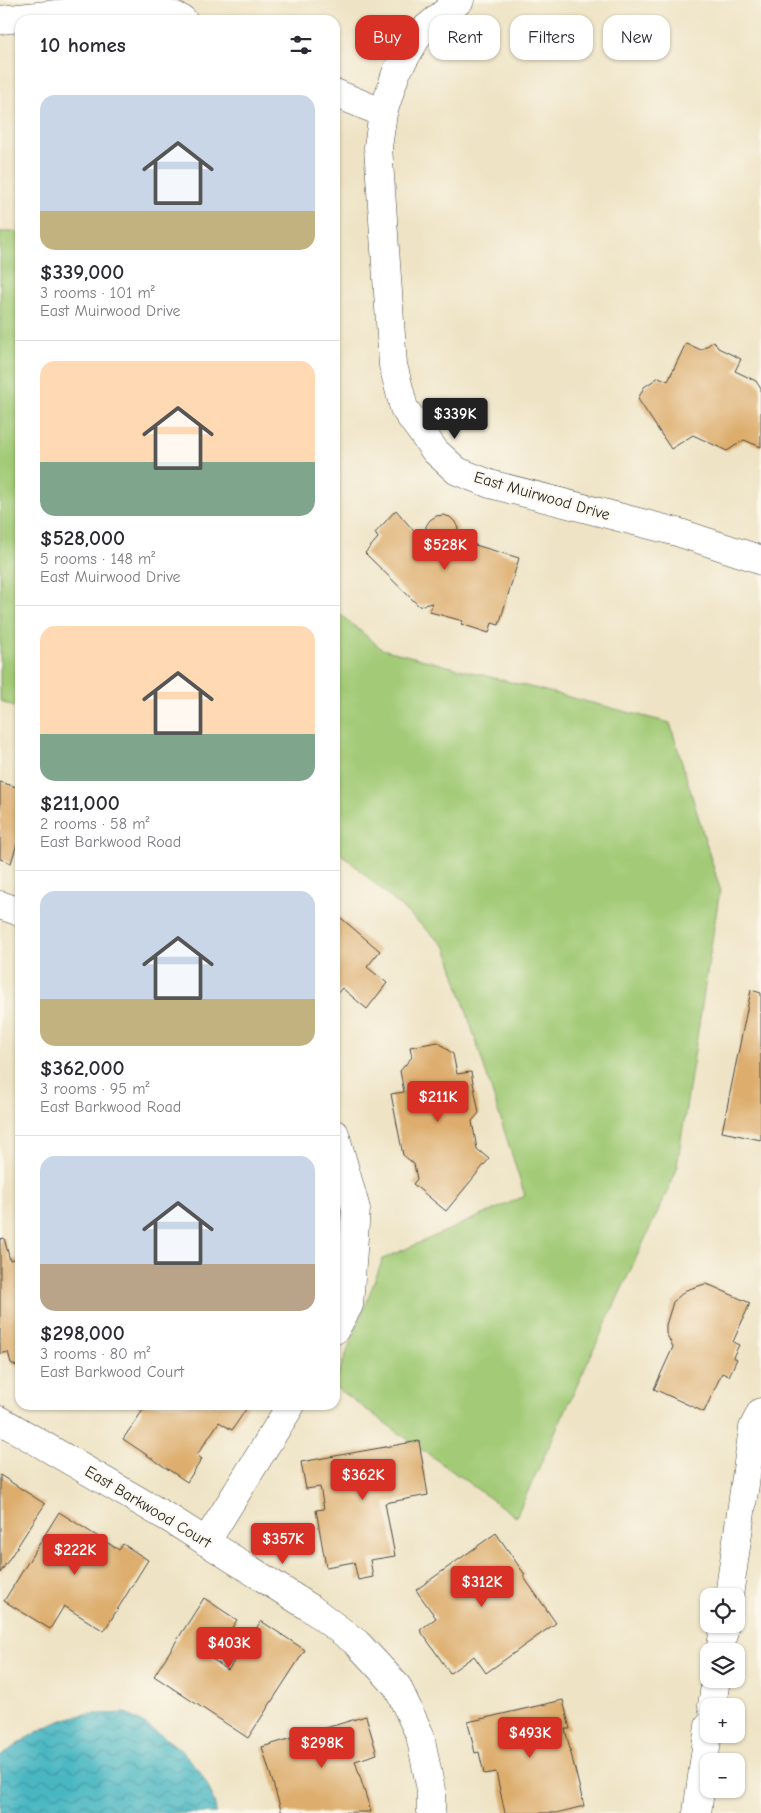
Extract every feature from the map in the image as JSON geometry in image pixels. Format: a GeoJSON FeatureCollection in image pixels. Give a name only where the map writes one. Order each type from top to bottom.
{"type":"FeatureCollection","features":[{"type":"Feature","properties":{"kind":"street","name":"East Muirwood Drive"},"geometry":{"type":"LineString","coordinates":[[460,0],[419,34],[396,73],[383,113],[378,147],[393,365],[404,408],[435,451],[457,471],[490,484],[677,532],[756,558],[761,562]]}},
{"type":"Feature","properties":{"kind":"street"},"geometry":{"type":"LineString","coordinates":[[47,15],[132,6],[170,15]]}},
{"type":"Feature","properties":{"kind":"street"},"geometry":{"type":"LineString","coordinates":[[0,20],[15,18]]}},
{"type":"Feature","properties":{"kind":"street"},"geometry":{"type":"LineString","coordinates":[[340,95],[383,113]]}},
{"type":"Feature","properties":{"kind":"street"},"geometry":{"type":"LineString","coordinates":[[0,905],[15,910]]}},
{"type":"Feature","properties":{"kind":"street"},"geometry":{"type":"LineString","coordinates":[[340,1152],[356,1209],[349,1305],[340,1321]]}},
{"type":"Feature","properties":{"kind":"street"},"geometry":{"type":"LineString","coordinates":[[206,1542],[288,1410]]}},
{"type":"Feature","properties":{"kind":"street"},"geometry":{"type":"LineString","coordinates":[[730,1588],[753,1428],[761,1412]]}},
{"type":"Feature","properties":{"kind":"street","name":"East Barkwood Court"},"geometry":{"type":"LineString","coordinates":[[0,1420],[206,1542],[309,1607],[357,1643],[397,1686],[420,1735],[431,1790],[431,1813]]}},
{"type":"Feature","properties":{"kind":"street"},"geometry":{"type":"LineString","coordinates":[[696,1813],[706,1743]]}},
{"type":"Feature","properties":{"kind":"green space"},"geometry":{"type":"Polygon","coordinates":[[[0,232],[15,232],[15,707],[0,701],[0,232]]]}},
{"type":"Feature","properties":{"kind":"green space"},"geometry":{"type":"Polygon","coordinates":[[[340,614],[382,649],[670,723],[720,889],[676,1172],[516,1517],[340,1391],[340,1370],[383,1259],[525,1196],[446,947],[340,852],[340,614]]]}},
{"type":"Feature","properties":{"kind":"water"},"geometry":{"type":"Polygon","coordinates":[[[126,1713],[175,1745],[195,1765],[210,1791],[216,1813],[0,1813],[0,1757],[50,1725],[72,1717],[126,1713]]]}},
{"type":"Feature","properties":{"kind":"building"},"geometry":{"type":"Polygon","coordinates":[[[714,341],[718,348],[741,359],[735,371],[756,381],[761,389],[761,447],[744,440],[727,451],[693,435],[671,449],[638,399],[644,387],[659,377],[668,381],[686,343],[701,350],[714,341]]]}},
{"type":"Feature","properties":{"kind":"building"},"geometry":{"type":"Polygon","coordinates":[[[396,510],[418,536],[426,533],[426,526],[430,520],[436,516],[443,515],[450,517],[458,528],[455,539],[519,558],[499,625],[492,623],[489,633],[461,624],[463,621],[430,612],[432,603],[419,606],[365,553],[378,538],[375,533],[396,510]]]}},
{"type":"Feature","properties":{"kind":"building"},"geometry":{"type":"Polygon","coordinates":[[[0,782],[15,786],[15,850],[11,863],[0,859],[0,782]]]}},
{"type":"Feature","properties":{"kind":"building"},"geometry":{"type":"Polygon","coordinates":[[[340,917],[380,951],[367,967],[387,983],[367,1009],[342,988],[340,990],[340,917]]]}},
{"type":"Feature","properties":{"kind":"building"},"geometry":{"type":"Polygon","coordinates":[[[751,990],[761,993],[761,1140],[722,1132],[751,990]]]}},
{"type":"Feature","properties":{"kind":"building"},"geometry":{"type":"Polygon","coordinates":[[[438,1042],[453,1054],[457,1074],[471,1072],[479,1113],[472,1121],[477,1149],[489,1159],[446,1211],[413,1184],[417,1179],[414,1164],[403,1155],[391,1094],[404,1092],[400,1071],[412,1057],[410,1047],[438,1042]]]}},
{"type":"Feature","properties":{"kind":"building"},"geometry":{"type":"Polygon","coordinates":[[[4,1238],[10,1260],[15,1258],[15,1365],[11,1363],[8,1352],[0,1354],[0,1239],[4,1238]]]}},
{"type":"Feature","properties":{"kind":"building"},"geometry":{"type":"Polygon","coordinates":[[[705,1284],[750,1303],[733,1342],[739,1345],[733,1357],[737,1359],[729,1376],[722,1373],[704,1412],[654,1389],[673,1347],[666,1333],[666,1325],[673,1302],[686,1290],[705,1284]]]}},
{"type":"Feature","properties":{"kind":"building"},"geometry":{"type":"Polygon","coordinates":[[[143,1410],[246,1410],[232,1430],[219,1422],[197,1455],[202,1459],[187,1482],[123,1439],[143,1410]]]}},
{"type":"Feature","properties":{"kind":"building"},"geometry":{"type":"Polygon","coordinates":[[[419,1441],[428,1495],[385,1503],[395,1556],[370,1560],[373,1577],[358,1580],[354,1562],[326,1567],[316,1510],[324,1509],[320,1487],[306,1489],[301,1462],[419,1441]]]}},
{"type":"Feature","properties":{"kind":"building"},"geometry":{"type":"Polygon","coordinates":[[[0,1475],[45,1504],[0,1573],[0,1475]]]}},
{"type":"Feature","properties":{"kind":"building"},"geometry":{"type":"Polygon","coordinates":[[[59,1512],[119,1550],[123,1544],[148,1560],[104,1631],[64,1606],[50,1629],[4,1601],[59,1512]]]}},
{"type":"Feature","properties":{"kind":"building"},"geometry":{"type":"Polygon","coordinates":[[[496,1533],[556,1623],[486,1673],[474,1656],[450,1673],[420,1630],[436,1618],[416,1590],[496,1533]]]}},
{"type":"Feature","properties":{"kind":"building"},"geometry":{"type":"Polygon","coordinates":[[[204,1598],[237,1620],[221,1644],[214,1640],[205,1654],[228,1670],[261,1621],[305,1650],[248,1738],[154,1676],[204,1598]]]}},
{"type":"Feature","properties":{"kind":"building"},"geometry":{"type":"Polygon","coordinates":[[[563,1700],[570,1729],[565,1729],[584,1806],[556,1813],[505,1813],[496,1772],[484,1774],[479,1752],[475,1753],[468,1722],[563,1700]]]}},
{"type":"Feature","properties":{"kind":"building"},"geometry":{"type":"Polygon","coordinates":[[[366,1716],[377,1754],[355,1761],[371,1812],[282,1813],[262,1747],[366,1716]]]}}]}
